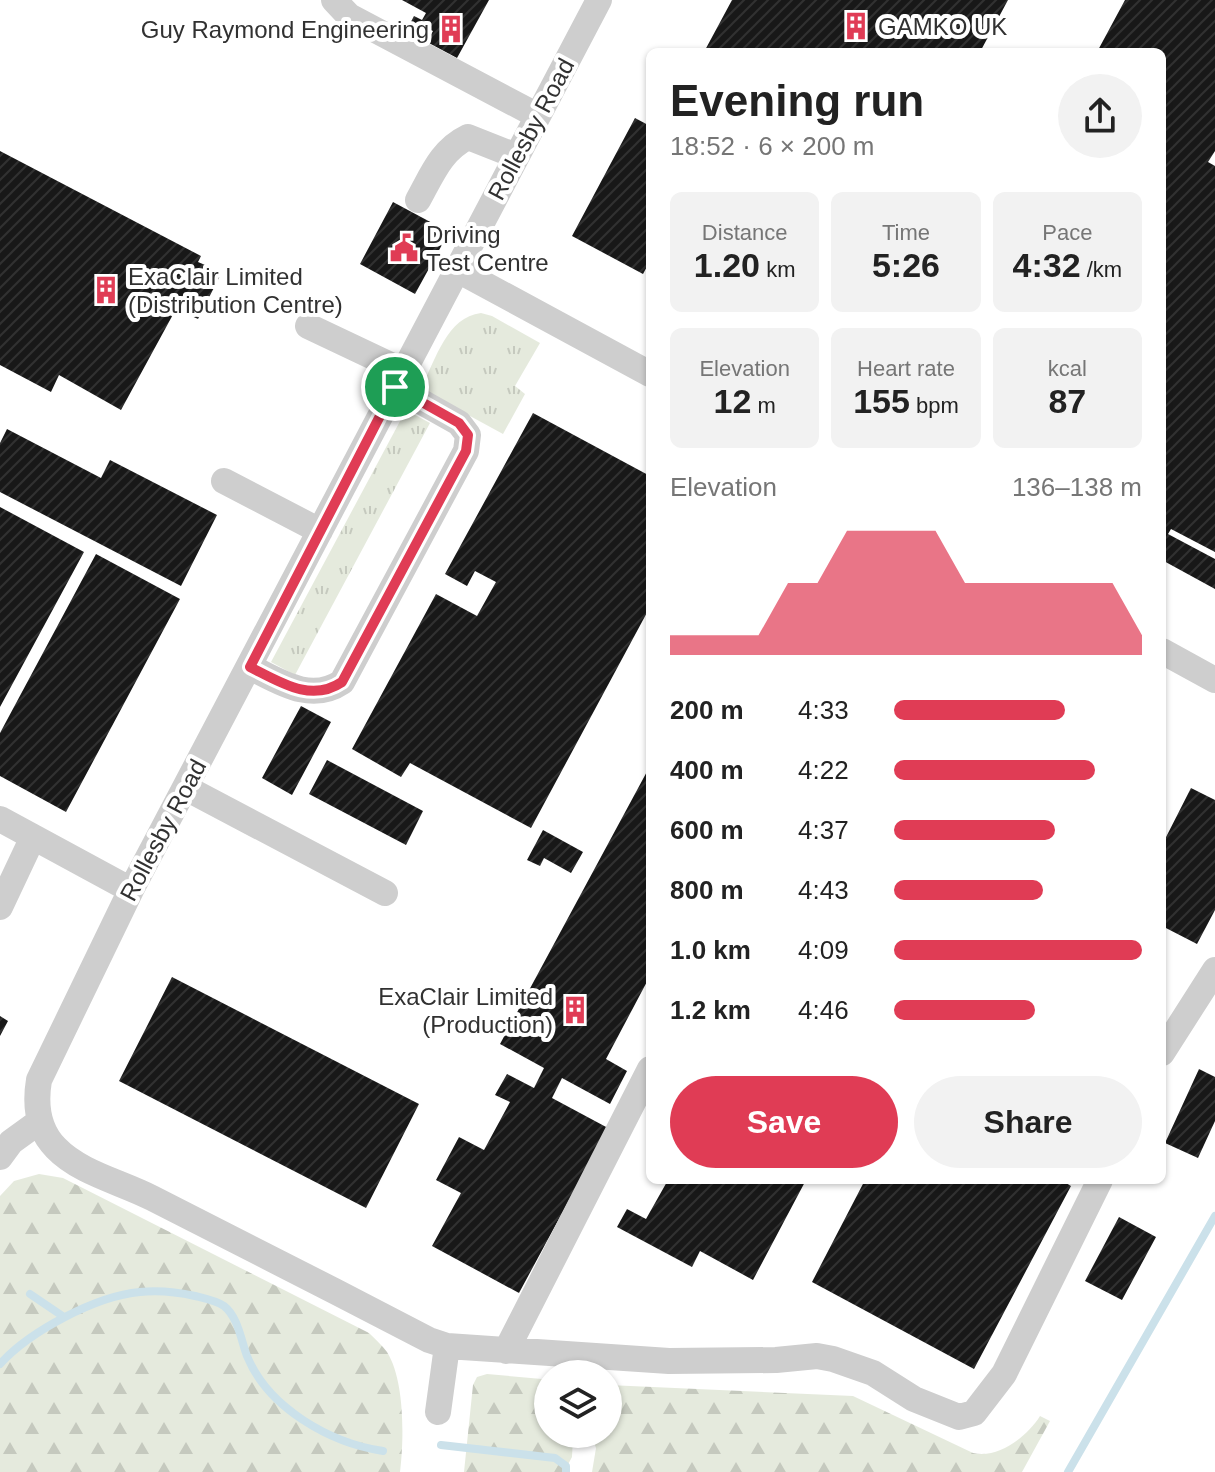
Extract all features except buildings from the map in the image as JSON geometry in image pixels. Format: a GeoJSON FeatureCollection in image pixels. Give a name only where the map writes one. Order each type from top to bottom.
{"type":"FeatureCollection","features":[{"type":"Feature","properties":{"kind":"street"},"geometry":{"type":"LineString","coordinates":[[334,0],[349,16],[538,116]]}},
{"type":"Feature","properties":{"kind":"street","name":"Rollesby Road"},"geometry":{"type":"LineString","coordinates":[[40,1121],[36,1100],[39,1080],[131,890],[599,0]]}},
{"type":"Feature","properties":{"kind":"street"},"geometry":{"type":"LineString","coordinates":[[418,200],[443,154],[468,137],[516,156]]}},
{"type":"Feature","properties":{"kind":"street"},"geometry":{"type":"LineString","coordinates":[[456,269],[646,372]]}},
{"type":"Feature","properties":{"kind":"street"},"geometry":{"type":"LineString","coordinates":[[250,667],[289,686],[314,693],[329,690],[342,682],[466,451],[468,435],[459,423],[399,379],[308,326]]}},
{"type":"Feature","properties":{"kind":"street"},"geometry":{"type":"LineString","coordinates":[[224,481],[320,531]]}},
{"type":"Feature","properties":{"kind":"street"},"geometry":{"type":"LineString","coordinates":[[1166,653],[1215,680]]}},
{"type":"Feature","properties":{"kind":"street"},"geometry":{"type":"LineString","coordinates":[[186,788],[385,893]]}},
{"type":"Feature","properties":{"kind":"street"},"geometry":{"type":"LineString","coordinates":[[0,819],[131,890]]}},
{"type":"Feature","properties":{"kind":"street"},"geometry":{"type":"LineString","coordinates":[[0,907],[33,837]]}},
{"type":"Feature","properties":{"kind":"street"},"geometry":{"type":"LineString","coordinates":[[1166,1047],[1215,970]]}},
{"type":"Feature","properties":{"kind":"street"},"geometry":{"type":"LineString","coordinates":[[506,1351],[646,1077]]}},
{"type":"Feature","properties":{"kind":"street"},"geometry":{"type":"LineString","coordinates":[[0,1157],[11,1142],[40,1121],[55,1147],[76,1163],[138,1191],[429,1340],[447,1346],[669,1361],[776,1360],[817,1356],[873,1373],[914,1399],[959,1417],[974,1413],[1004,1374],[1098,1184]]}},
{"type":"Feature","properties":{"kind":"street"},"geometry":{"type":"LineString","coordinates":[[438,1412],[447,1346]]}},
{"type":"Feature","properties":{"kind":"green space"},"geometry":{"type":"Polygon","coordinates":[[[481,313],[540,343],[515,386],[525,394],[503,434],[426,392],[422,386],[451,331],[469,316],[481,313]]]}},
{"type":"Feature","properties":{"kind":"green space"},"geometry":{"type":"Polygon","coordinates":[[[406,410],[430,423],[295,675],[271,662],[406,410]]]}},
{"type":"Feature","properties":{"kind":"green space"},"geometry":{"type":"Polygon","coordinates":[[[39,1174],[63,1178],[369,1333],[387,1352],[397,1378],[402,1427],[400,1472],[0,1472],[0,1196],[14,1181],[39,1174]]]}},
{"type":"Feature","properties":{"kind":"green space"},"geometry":{"type":"Polygon","coordinates":[[[487,1374],[534,1378],[534,1448],[572,1448],[572,1457],[564,1472],[464,1472],[473,1385],[477,1377],[487,1374]]]}},
{"type":"Feature","properties":{"kind":"green space"},"geometry":{"type":"Polygon","coordinates":[[[622,1386],[853,1396],[973,1453],[983,1454],[1002,1449],[1020,1439],[1040,1416],[1050,1421],[1022,1472],[592,1472],[596,1448],[622,1448],[622,1386]]]}},
{"type":"Feature","properties":{"kind":"waterway"},"geometry":{"type":"LineString","coordinates":[[1068,1472],[1215,1216]]}},
{"type":"Feature","properties":{"kind":"waterway"},"geometry":{"type":"LineString","coordinates":[[0,1364],[28,1339],[65,1317],[104,1300],[147,1291],[195,1296],[218,1303],[229,1311],[257,1375],[285,1407],[342,1440],[383,1451]]}},
{"type":"Feature","properties":{"kind":"waterway"},"geometry":{"type":"LineString","coordinates":[[30,1294],[64,1317]]}},
{"type":"Feature","properties":{"kind":"waterway"},"geometry":{"type":"LineString","coordinates":[[441,1445],[555,1458],[566,1466],[566,1472]]}},
{"type":"Feature","properties":{"kind":"place","name":"GAMKO UK"},"geometry":{"type":"Point","coordinates":[856,26]}},
{"type":"Feature","properties":{"kind":"place","name":"Guy Raymond Engineering"},"geometry":{"type":"Point","coordinates":[451,29]}},
{"type":"Feature","properties":{"kind":"place","name":"Driving Test Centre"},"geometry":{"type":"Point","coordinates":[404,248]}},
{"type":"Feature","properties":{"kind":"place","name":"ExaClair Limited (Distribution Centre)"},"geometry":{"type":"Point","coordinates":[106,290]}},
{"type":"Feature","properties":{"kind":"place","name":"ExaClair Limited (Production)"},"geometry":{"type":"Point","coordinates":[575,1010]}},
{"type":"Feature","properties":{"kind":"route"},"geometry":{"type":"LineString","coordinates":[[395,387],[459,423],[468,435],[466,451],[342,682],[329,690],[314,693],[289,686],[250,667],[395,387]]}}]}
